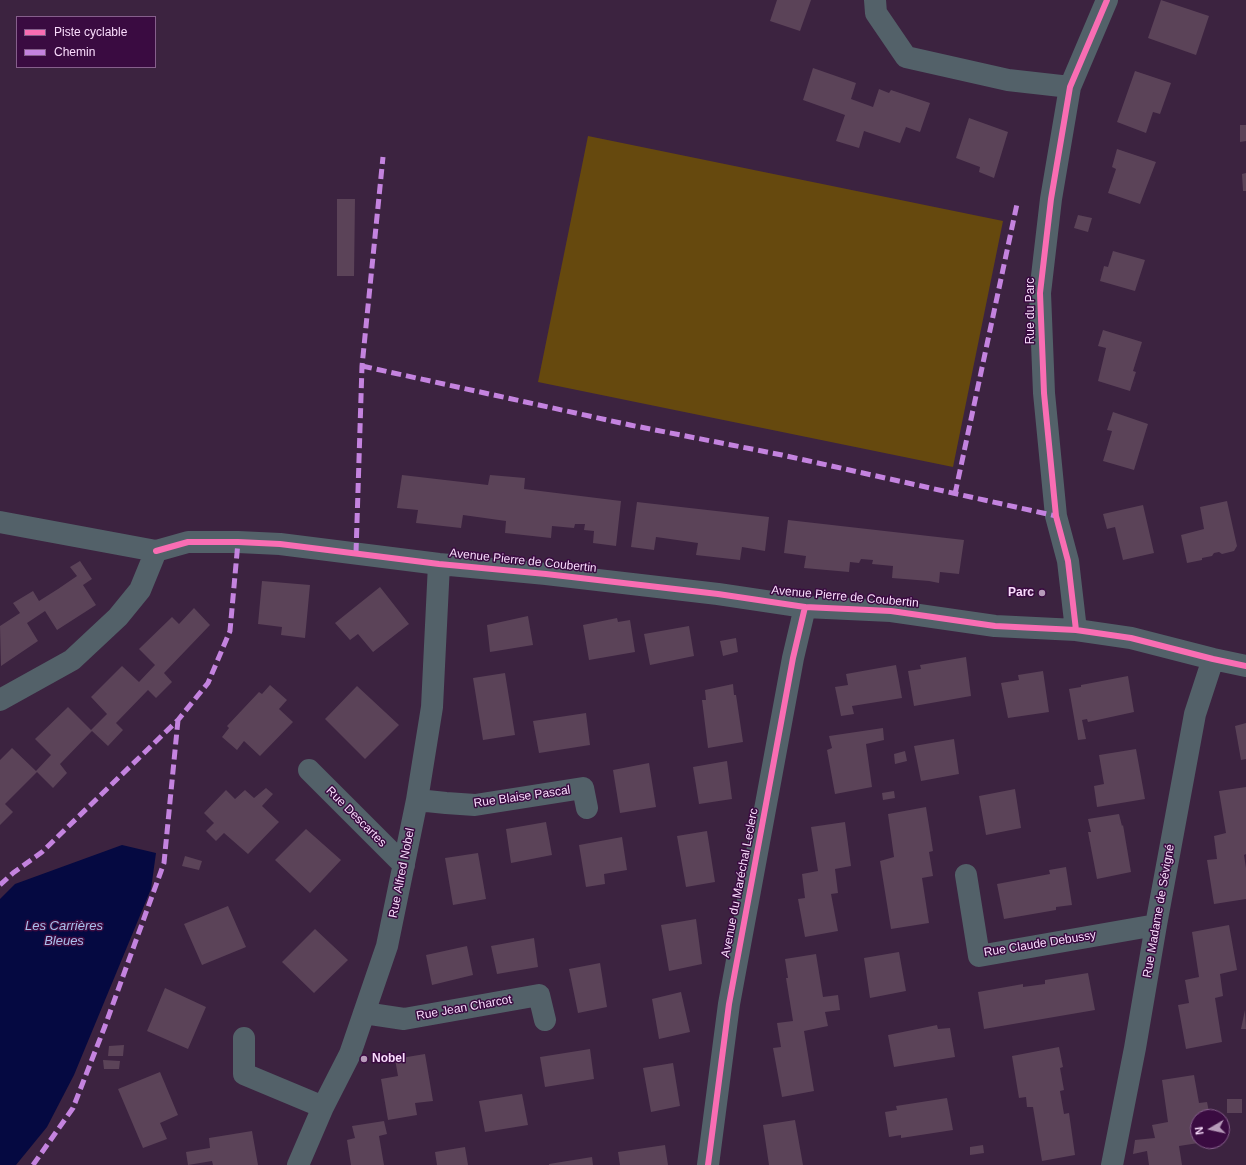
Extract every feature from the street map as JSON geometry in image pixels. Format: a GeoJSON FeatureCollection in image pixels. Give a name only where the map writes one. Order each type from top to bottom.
{"type":"FeatureCollection","features":[{"type":"Feature","properties":{"kind":"street"},"geometry":{"type":"LineString","coordinates":[[875,0],[876,13],[906,58],[1008,80],[1070,87]]}},
{"type":"Feature","properties":{"kind":"street","name":"Rue du Parc"},"geometry":{"type":"LineString","coordinates":[[1076,630],[1068,561],[1056,516],[1044,393],[1040,293],[1051,199],[1070,87],[1107,0]]}},
{"type":"Feature","properties":{"kind":"street"},"geometry":{"type":"LineString","coordinates":[[0,522],[156,551],[140,590],[118,617],[72,660],[0,700]]}},
{"type":"Feature","properties":{"kind":"street","name":"Avenue Pierre de Coubertin"},"geometry":{"type":"LineString","coordinates":[[156,551],[188,542],[280,544],[439,564],[695,591],[805,607],[891,611],[995,626],[1076,630],[1131,638],[1246,666]]}},
{"type":"Feature","properties":{"kind":"street","name":"Rue Alfred Nobel"},"geometry":{"type":"LineString","coordinates":[[298,1165],[323,1107],[350,1054],[387,946],[404,865],[432,707],[439,564]]}},
{"type":"Feature","properties":{"kind":"street","name":"Avenue du Maréchal Leclerc"},"geometry":{"type":"LineString","coordinates":[[708,1165],[730,996],[790,673],[805,607]]}},
{"type":"Feature","properties":{"kind":"street","name":"Rue Madame de Sévigné"},"geometry":{"type":"LineString","coordinates":[[1112,1165],[1134,1055],[1156,925],[1195,714],[1213,659]]}},
{"type":"Feature","properties":{"kind":"street","name":"Rue Descartes"},"geometry":{"type":"LineString","coordinates":[[309,770],[404,865]]}},
{"type":"Feature","properties":{"kind":"street","name":"Rue Blaise Pascal"},"geometry":{"type":"LineString","coordinates":[[416,800],[475,805],[583,788],[587,808]]}},
{"type":"Feature","properties":{"kind":"street","name":"Rue Claude Debussy"},"geometry":{"type":"LineString","coordinates":[[966,875],[979,956],[1156,925]]}},
{"type":"Feature","properties":{"kind":"street","name":"Rue Jean Charcot"},"geometry":{"type":"LineString","coordinates":[[364,1013],[404,1019],[538,995],[545,1020]]}},
{"type":"Feature","properties":{"kind":"street"},"geometry":{"type":"LineString","coordinates":[[244,1038],[244,1074],[323,1107]]}},
{"type":"Feature","properties":{"kind":"shaded area"},"geometry":{"type":"Polygon","coordinates":[[[588,136],[1003,221],[953,467],[538,382],[588,136]]]}},
{"type":"Feature","properties":{"kind":"water","name":"Les Carrières Bleues"},"geometry":{"type":"Polygon","coordinates":[[[122,845],[156,853],[151,889],[74,1075],[47,1127],[16,1165],[0,1165],[0,899],[15,884],[122,845]]]}},
{"type":"Feature","properties":{"kind":"building"},"geometry":{"type":"Polygon","coordinates":[[[777,0],[811,0],[800,31],[770,21],[777,0]]]}},
{"type":"Feature","properties":{"kind":"building"},"geometry":{"type":"Polygon","coordinates":[[[1161,0],[1209,16],[1196,55],[1148,38],[1161,0]]]}},
{"type":"Feature","properties":{"kind":"building"},"geometry":{"type":"Polygon","coordinates":[[[813,68],[856,83],[851,99],[873,107],[879,89],[889,93],[891,90],[930,103],[920,132],[906,127],[900,143],[864,131],[859,148],[836,141],[845,115],[803,100],[813,68]]]}},
{"type":"Feature","properties":{"kind":"building"},"geometry":{"type":"Polygon","coordinates":[[[1135,71],[1171,83],[1160,114],[1153,112],[1146,133],[1117,122],[1135,71]]]}},
{"type":"Feature","properties":{"kind":"building"},"geometry":{"type":"Polygon","coordinates":[[[969,118],[1008,132],[994,178],[979,172],[980,167],[956,158],[969,118]]]}},
{"type":"Feature","properties":{"kind":"building"},"geometry":{"type":"Polygon","coordinates":[[[1240,125],[1246,125],[1246,141],[1240,142],[1240,125]]]}},
{"type":"Feature","properties":{"kind":"building"},"geometry":{"type":"Polygon","coordinates":[[[1117,149],[1156,162],[1140,204],[1108,193],[1116,169],[1112,167],[1117,149]]]}},
{"type":"Feature","properties":{"kind":"building"},"geometry":{"type":"Polygon","coordinates":[[[1246,173],[1246,191],[1243,191],[1242,174],[1246,173]]]}},
{"type":"Feature","properties":{"kind":"building"},"geometry":{"type":"Polygon","coordinates":[[[337,199],[355,199],[354,276],[337,276],[337,199]]]}},
{"type":"Feature","properties":{"kind":"building"},"geometry":{"type":"Polygon","coordinates":[[[1078,215],[1092,218],[1088,232],[1074,228],[1078,215]]]}},
{"type":"Feature","properties":{"kind":"building"},"geometry":{"type":"Polygon","coordinates":[[[1113,251],[1145,260],[1135,291],[1100,281],[1104,266],[1108,267],[1113,251]]]}},
{"type":"Feature","properties":{"kind":"building"},"geometry":{"type":"Polygon","coordinates":[[[1103,330],[1142,342],[1133,371],[1136,372],[1130,391],[1098,381],[1106,348],[1098,346],[1103,330]]]}},
{"type":"Feature","properties":{"kind":"building"},"geometry":{"type":"Polygon","coordinates":[[[1113,412],[1148,424],[1134,470],[1103,461],[1112,431],[1107,430],[1113,412]]]}},
{"type":"Feature","properties":{"kind":"building"},"geometry":{"type":"Polygon","coordinates":[[[402,475],[488,485],[490,475],[525,478],[524,489],[621,501],[616,546],[593,543],[594,531],[584,530],[585,524],[575,524],[574,528],[552,526],[551,538],[505,533],[506,521],[463,515],[461,528],[416,523],[418,510],[397,508],[402,475]]]}},
{"type":"Feature","properties":{"kind":"building"},"geometry":{"type":"Polygon","coordinates":[[[1227,501],[1237,546],[1234,551],[1222,554],[1219,552],[1214,553],[1212,556],[1202,558],[1202,560],[1187,563],[1181,535],[1204,529],[1200,507],[1227,501]]]}},
{"type":"Feature","properties":{"kind":"building"},"geometry":{"type":"Polygon","coordinates":[[[637,502],[769,517],[765,551],[742,547],[740,560],[696,555],[698,543],[656,537],[654,550],[631,547],[637,502]]]}},
{"type":"Feature","properties":{"kind":"building"},"geometry":{"type":"Polygon","coordinates":[[[1143,505],[1154,553],[1123,560],[1115,527],[1107,529],[1103,514],[1143,505]]]}},
{"type":"Feature","properties":{"kind":"building"},"geometry":{"type":"Polygon","coordinates":[[[788,520],[964,540],[959,574],[940,572],[939,583],[892,578],[893,566],[872,564],[873,560],[861,559],[859,563],[850,562],[849,572],[804,568],[806,556],[784,553],[788,520]]]}},
{"type":"Feature","properties":{"kind":"building"},"geometry":{"type":"Polygon","coordinates":[[[80,561],[92,579],[83,585],[96,605],[57,630],[45,611],[27,623],[38,641],[1,666],[0,626],[20,613],[13,603],[33,591],[39,601],[77,576],[70,567],[80,561]]]}},
{"type":"Feature","properties":{"kind":"building"},"geometry":{"type":"Polygon","coordinates":[[[262,581],[310,585],[305,638],[281,635],[282,627],[258,624],[262,581]]]}},
{"type":"Feature","properties":{"kind":"building"},"geometry":{"type":"Polygon","coordinates":[[[380,587],[409,624],[373,652],[358,634],[350,640],[335,623],[380,587]]]}},
{"type":"Feature","properties":{"kind":"building"},"geometry":{"type":"Polygon","coordinates":[[[194,608],[210,625],[164,673],[172,682],[156,698],[148,690],[116,723],[123,730],[108,746],[92,731],[60,764],[67,773],[53,788],[37,772],[5,804],[13,812],[0,825],[0,760],[12,748],[36,771],[51,755],[35,739],[68,707],[91,730],[107,714],[91,697],[122,666],[139,682],[155,665],[139,649],[172,617],[179,624],[194,608]]]}},
{"type":"Feature","properties":{"kind":"building"},"geometry":{"type":"Polygon","coordinates":[[[528,616],[533,645],[490,652],[487,625],[528,616]]]}},
{"type":"Feature","properties":{"kind":"building"},"geometry":{"type":"Polygon","coordinates":[[[617,618],[618,622],[630,620],[635,652],[589,660],[583,625],[617,618]]]}},
{"type":"Feature","properties":{"kind":"building"},"geometry":{"type":"Polygon","coordinates":[[[689,626],[694,656],[650,665],[644,634],[689,626]]]}},
{"type":"Feature","properties":{"kind":"building"},"geometry":{"type":"Polygon","coordinates":[[[736,638],[738,652],[723,656],[720,641],[736,638]]]}},
{"type":"Feature","properties":{"kind":"building"},"geometry":{"type":"Polygon","coordinates":[[[966,657],[971,696],[914,706],[908,671],[921,669],[920,665],[966,657]]]}},
{"type":"Feature","properties":{"kind":"building"},"geometry":{"type":"Polygon","coordinates":[[[896,665],[902,698],[852,706],[854,714],[841,716],[835,687],[848,685],[846,674],[896,665]]]}},
{"type":"Feature","properties":{"kind":"building"},"geometry":{"type":"Polygon","coordinates":[[[1043,671],[1049,712],[1008,718],[1001,683],[1019,680],[1018,675],[1043,671]]]}},
{"type":"Feature","properties":{"kind":"building"},"geometry":{"type":"Polygon","coordinates":[[[505,673],[515,735],[483,740],[473,678],[505,673]]]}},
{"type":"Feature","properties":{"kind":"building"},"geometry":{"type":"Polygon","coordinates":[[[1128,676],[1134,712],[1088,722],[1087,719],[1082,720],[1086,739],[1078,740],[1069,689],[1081,687],[1081,685],[1128,676]]]}},
{"type":"Feature","properties":{"kind":"building"},"geometry":{"type":"Polygon","coordinates":[[[733,684],[743,742],[708,748],[702,700],[706,700],[705,690],[733,684]]]}},
{"type":"Feature","properties":{"kind":"building"},"geometry":{"type":"Polygon","coordinates":[[[270,685],[287,700],[279,709],[293,722],[260,756],[244,741],[237,750],[222,737],[229,728],[227,726],[259,692],[262,694],[270,685]]]}},
{"type":"Feature","properties":{"kind":"building"},"geometry":{"type":"Polygon","coordinates":[[[357,686],[399,725],[365,759],[325,719],[357,686]]]}},
{"type":"Feature","properties":{"kind":"building"},"geometry":{"type":"Polygon","coordinates":[[[586,713],[590,745],[539,753],[533,721],[586,713]]]}},
{"type":"Feature","properties":{"kind":"building"},"geometry":{"type":"Polygon","coordinates":[[[1246,723],[1246,759],[1241,760],[1235,726],[1246,723]]]}},
{"type":"Feature","properties":{"kind":"building"},"geometry":{"type":"Polygon","coordinates":[[[883,728],[884,740],[866,744],[872,787],[835,794],[827,750],[832,748],[829,736],[883,728]]]}},
{"type":"Feature","properties":{"kind":"building"},"geometry":{"type":"Polygon","coordinates":[[[954,739],[959,774],[921,781],[914,746],[954,739]]]}},
{"type":"Feature","properties":{"kind":"building"},"geometry":{"type":"Polygon","coordinates":[[[1136,749],[1145,799],[1097,807],[1094,786],[1104,784],[1099,755],[1136,749]]]}},
{"type":"Feature","properties":{"kind":"building"},"geometry":{"type":"Polygon","coordinates":[[[905,751],[907,761],[895,764],[894,754],[905,751]]]}},
{"type":"Feature","properties":{"kind":"building"},"geometry":{"type":"Polygon","coordinates":[[[727,761],[732,799],[699,804],[693,767],[727,761]]]}},
{"type":"Feature","properties":{"kind":"building"},"geometry":{"type":"Polygon","coordinates":[[[649,763],[656,807],[620,813],[613,770],[649,763]]]}},
{"type":"Feature","properties":{"kind":"building"},"geometry":{"type":"Polygon","coordinates":[[[1246,787],[1246,854],[1244,855],[1246,868],[1246,899],[1214,904],[1207,860],[1217,859],[1214,836],[1226,833],[1219,791],[1246,787]]]}},
{"type":"Feature","properties":{"kind":"building"},"geometry":{"type":"Polygon","coordinates":[[[266,788],[273,794],[262,806],[279,822],[248,854],[224,833],[216,841],[206,831],[214,823],[204,813],[226,790],[235,799],[245,790],[254,798],[266,788]]]}},
{"type":"Feature","properties":{"kind":"building"},"geometry":{"type":"Polygon","coordinates":[[[1015,789],[1021,828],[986,835],[979,796],[1015,789]]]}},
{"type":"Feature","properties":{"kind":"building"},"geometry":{"type":"Polygon","coordinates":[[[894,791],[895,798],[883,800],[882,793],[894,791]]]}},
{"type":"Feature","properties":{"kind":"building"},"geometry":{"type":"Polygon","coordinates":[[[926,807],[933,851],[929,852],[933,876],[922,878],[929,923],[891,929],[880,861],[894,857],[888,814],[926,807]]]}},
{"type":"Feature","properties":{"kind":"building"},"geometry":{"type":"Polygon","coordinates":[[[1119,814],[1122,826],[1123,825],[1131,872],[1097,879],[1088,832],[1091,832],[1088,819],[1119,814]]]}},
{"type":"Feature","properties":{"kind":"building"},"geometry":{"type":"Polygon","coordinates":[[[546,822],[552,855],[511,863],[506,829],[546,822]]]}},
{"type":"Feature","properties":{"kind":"building"},"geometry":{"type":"Polygon","coordinates":[[[845,822],[851,866],[835,869],[838,893],[831,894],[838,931],[805,937],[798,899],[805,898],[802,874],[818,871],[811,827],[845,822]]]}},
{"type":"Feature","properties":{"kind":"building"},"geometry":{"type":"Polygon","coordinates":[[[306,829],[341,860],[310,893],[275,860],[306,829]]]}},
{"type":"Feature","properties":{"kind":"building"},"geometry":{"type":"Polygon","coordinates":[[[707,831],[715,882],[686,887],[677,836],[707,831]]]}},
{"type":"Feature","properties":{"kind":"building"},"geometry":{"type":"Polygon","coordinates":[[[622,837],[627,870],[604,874],[605,884],[586,887],[579,845],[622,837]]]}},
{"type":"Feature","properties":{"kind":"building"},"geometry":{"type":"Polygon","coordinates":[[[478,853],[486,899],[453,905],[445,858],[478,853]]]}},
{"type":"Feature","properties":{"kind":"building"},"geometry":{"type":"Polygon","coordinates":[[[185,856],[202,861],[199,870],[182,866],[185,856]]]}},
{"type":"Feature","properties":{"kind":"building"},"geometry":{"type":"Polygon","coordinates":[[[1066,867],[1072,905],[1056,907],[1056,910],[1004,919],[997,884],[1050,874],[1049,870],[1066,867]]]}},
{"type":"Feature","properties":{"kind":"building"},"geometry":{"type":"Polygon","coordinates":[[[228,906],[246,947],[202,965],[184,924],[228,906]]]}},
{"type":"Feature","properties":{"kind":"building"},"geometry":{"type":"Polygon","coordinates":[[[696,919],[702,964],[669,971],[661,925],[696,919]]]}},
{"type":"Feature","properties":{"kind":"building"},"geometry":{"type":"Polygon","coordinates":[[[1229,925],[1237,970],[1220,974],[1223,996],[1215,998],[1222,1042],[1186,1049],[1178,1005],[1189,1003],[1185,980],[1199,977],[1192,932],[1229,925]]]}},
{"type":"Feature","properties":{"kind":"building"},"geometry":{"type":"Polygon","coordinates":[[[315,929],[348,960],[314,993],[282,962],[315,929]]]}},
{"type":"Feature","properties":{"kind":"building"},"geometry":{"type":"Polygon","coordinates":[[[534,938],[538,967],[497,974],[491,946],[534,938]]]}},
{"type":"Feature","properties":{"kind":"building"},"geometry":{"type":"Polygon","coordinates":[[[467,946],[473,975],[432,985],[426,955],[467,946]]]}},
{"type":"Feature","properties":{"kind":"building"},"geometry":{"type":"Polygon","coordinates":[[[899,952],[906,991],[870,998],[864,958],[899,952]]]}},
{"type":"Feature","properties":{"kind":"building"},"geometry":{"type":"Polygon","coordinates":[[[816,954],[823,997],[838,995],[840,1010],[825,1012],[828,1026],[804,1031],[814,1091],[782,1097],[773,1048],[781,1047],[777,1023],[793,1021],[786,978],[788,978],[785,959],[816,954]]]}},
{"type":"Feature","properties":{"kind":"building"},"geometry":{"type":"Polygon","coordinates":[[[600,963],[607,1007],[578,1013],[569,969],[600,963]]]}},
{"type":"Feature","properties":{"kind":"building"},"geometry":{"type":"Polygon","coordinates":[[[1088,973],[1095,1010],[984,1029],[978,992],[1023,984],[1023,987],[1045,984],[1045,980],[1088,973]]]}},
{"type":"Feature","properties":{"kind":"building"},"geometry":{"type":"Polygon","coordinates":[[[165,988],[206,1007],[188,1049],[147,1031],[165,988]]]}},
{"type":"Feature","properties":{"kind":"building"},"geometry":{"type":"Polygon","coordinates":[[[681,992],[690,1032],[659,1039],[652,999],[681,992]]]}},
{"type":"Feature","properties":{"kind":"building"},"geometry":{"type":"Polygon","coordinates":[[[1245,1010],[1246,1029],[1241,1029],[1245,1010]]]}},
{"type":"Feature","properties":{"kind":"building"},"geometry":{"type":"Polygon","coordinates":[[[937,1025],[938,1029],[950,1028],[955,1057],[894,1067],[888,1035],[937,1025]]]}},
{"type":"Feature","properties":{"kind":"building"},"geometry":{"type":"Polygon","coordinates":[[[124,1045],[123,1056],[108,1056],[109,1046],[124,1045]]]}},
{"type":"Feature","properties":{"kind":"building"},"geometry":{"type":"Polygon","coordinates":[[[1059,1047],[1063,1067],[1060,1068],[1064,1090],[1060,1091],[1064,1114],[1069,1113],[1075,1155],[1042,1161],[1033,1107],[1027,1107],[1026,1097],[1019,1098],[1012,1056],[1059,1047]]]}},
{"type":"Feature","properties":{"kind":"building"},"geometry":{"type":"Polygon","coordinates":[[[590,1049],[594,1079],[545,1087],[540,1057],[590,1049]]]}},
{"type":"Feature","properties":{"kind":"building"},"geometry":{"type":"Polygon","coordinates":[[[425,1054],[433,1101],[415,1103],[417,1115],[388,1120],[381,1079],[398,1076],[395,1059],[425,1054]]]}},
{"type":"Feature","properties":{"kind":"building"},"geometry":{"type":"Polygon","coordinates":[[[103,1060],[120,1061],[119,1069],[104,1069],[103,1060]]]}},
{"type":"Feature","properties":{"kind":"building"},"geometry":{"type":"Polygon","coordinates":[[[673,1063],[680,1106],[651,1112],[643,1068],[673,1063]]]}},
{"type":"Feature","properties":{"kind":"building"},"geometry":{"type":"Polygon","coordinates":[[[160,1072],[178,1115],[160,1123],[167,1139],[143,1148],[118,1089],[160,1072]]]}},
{"type":"Feature","properties":{"kind":"building"},"geometry":{"type":"Polygon","coordinates":[[[1194,1075],[1199,1103],[1207,1102],[1208,1109],[1190,1109],[1190,1144],[1179,1146],[1182,1165],[1149,1165],[1147,1151],[1133,1154],[1135,1140],[1155,1138],[1152,1125],[1168,1122],[1162,1080],[1194,1075]]]}},
{"type":"Feature","properties":{"kind":"building"},"geometry":{"type":"Polygon","coordinates":[[[522,1094],[528,1125],[485,1132],[479,1101],[522,1094]]]}},
{"type":"Feature","properties":{"kind":"building"},"geometry":{"type":"Polygon","coordinates":[[[947,1098],[953,1130],[901,1138],[901,1135],[889,1137],[885,1112],[897,1110],[896,1106],[947,1098]]]}},
{"type":"Feature","properties":{"kind":"building"},"geometry":{"type":"Polygon","coordinates":[[[1227,1099],[1242,1099],[1242,1113],[1230,1113],[1230,1109],[1227,1109],[1227,1099]]]}},
{"type":"Feature","properties":{"kind":"building"},"geometry":{"type":"Polygon","coordinates":[[[795,1120],[803,1165],[769,1165],[763,1125],[795,1120]]]}},
{"type":"Feature","properties":{"kind":"building"},"geometry":{"type":"Polygon","coordinates":[[[384,1121],[387,1134],[379,1136],[384,1165],[351,1165],[347,1140],[355,1138],[352,1126],[384,1121]]]}},
{"type":"Feature","properties":{"kind":"building"},"geometry":{"type":"Polygon","coordinates":[[[252,1131],[258,1165],[213,1165],[212,1161],[188,1165],[186,1152],[210,1148],[209,1138],[252,1131]]]}},
{"type":"Feature","properties":{"kind":"building"},"geometry":{"type":"Polygon","coordinates":[[[665,1145],[668,1165],[620,1165],[618,1152],[665,1145]]]}},
{"type":"Feature","properties":{"kind":"building"},"geometry":{"type":"Polygon","coordinates":[[[983,1145],[984,1153],[970,1155],[970,1147],[983,1145]]]}},
{"type":"Feature","properties":{"kind":"building"},"geometry":{"type":"Polygon","coordinates":[[[465,1147],[468,1165],[437,1165],[435,1152],[465,1147]]]}},
{"type":"Feature","properties":{"kind":"building"},"geometry":{"type":"Polygon","coordinates":[[[592,1157],[593,1165],[549,1165],[549,1164],[592,1157]]]}},
{"type":"Feature","properties":{"kind":"marked path"},"geometry":{"type":"LineString","coordinates":[[356,553],[362,366],[383,157]]}},
{"type":"Feature","properties":{"kind":"marked path"},"geometry":{"type":"LineString","coordinates":[[955,494],[1017,204]]}},
{"type":"Feature","properties":{"kind":"marked path"},"geometry":{"type":"LineString","coordinates":[[362,366],[630,425],[782,455],[1056,516]]}},
{"type":"Feature","properties":{"kind":"marked path"},"geometry":{"type":"LineString","coordinates":[[0,885],[13,873],[42,852],[178,720],[208,683],[230,631],[238,542]]}},
{"type":"Feature","properties":{"kind":"marked path"},"geometry":{"type":"LineString","coordinates":[[33,1165],[73,1108],[105,1026],[164,863],[178,720]]}},
{"type":"Feature","properties":{"kind":"cycle path"},"geometry":{"type":"LineString","coordinates":[[1076,630],[1068,561],[1056,516],[1044,393],[1040,293],[1051,199],[1070,87],[1107,0]]}},
{"type":"Feature","properties":{"kind":"cycle path"},"geometry":{"type":"LineString","coordinates":[[156,551],[188,542],[280,544],[439,564],[546,574],[718,594],[805,607],[891,611],[995,626],[1076,630],[1131,638],[1246,666]]}},
{"type":"Feature","properties":{"kind":"cycle path"},"geometry":{"type":"LineString","coordinates":[[708,1165],[729,1004],[793,658],[805,607]]}},
{"type":"Feature","properties":{"kind":"place","name":"Parc"},"geometry":{"type":"Point","coordinates":[1042,593]}},
{"type":"Feature","properties":{"kind":"place","name":"Nobel"},"geometry":{"type":"Point","coordinates":[364,1059]}}]}
